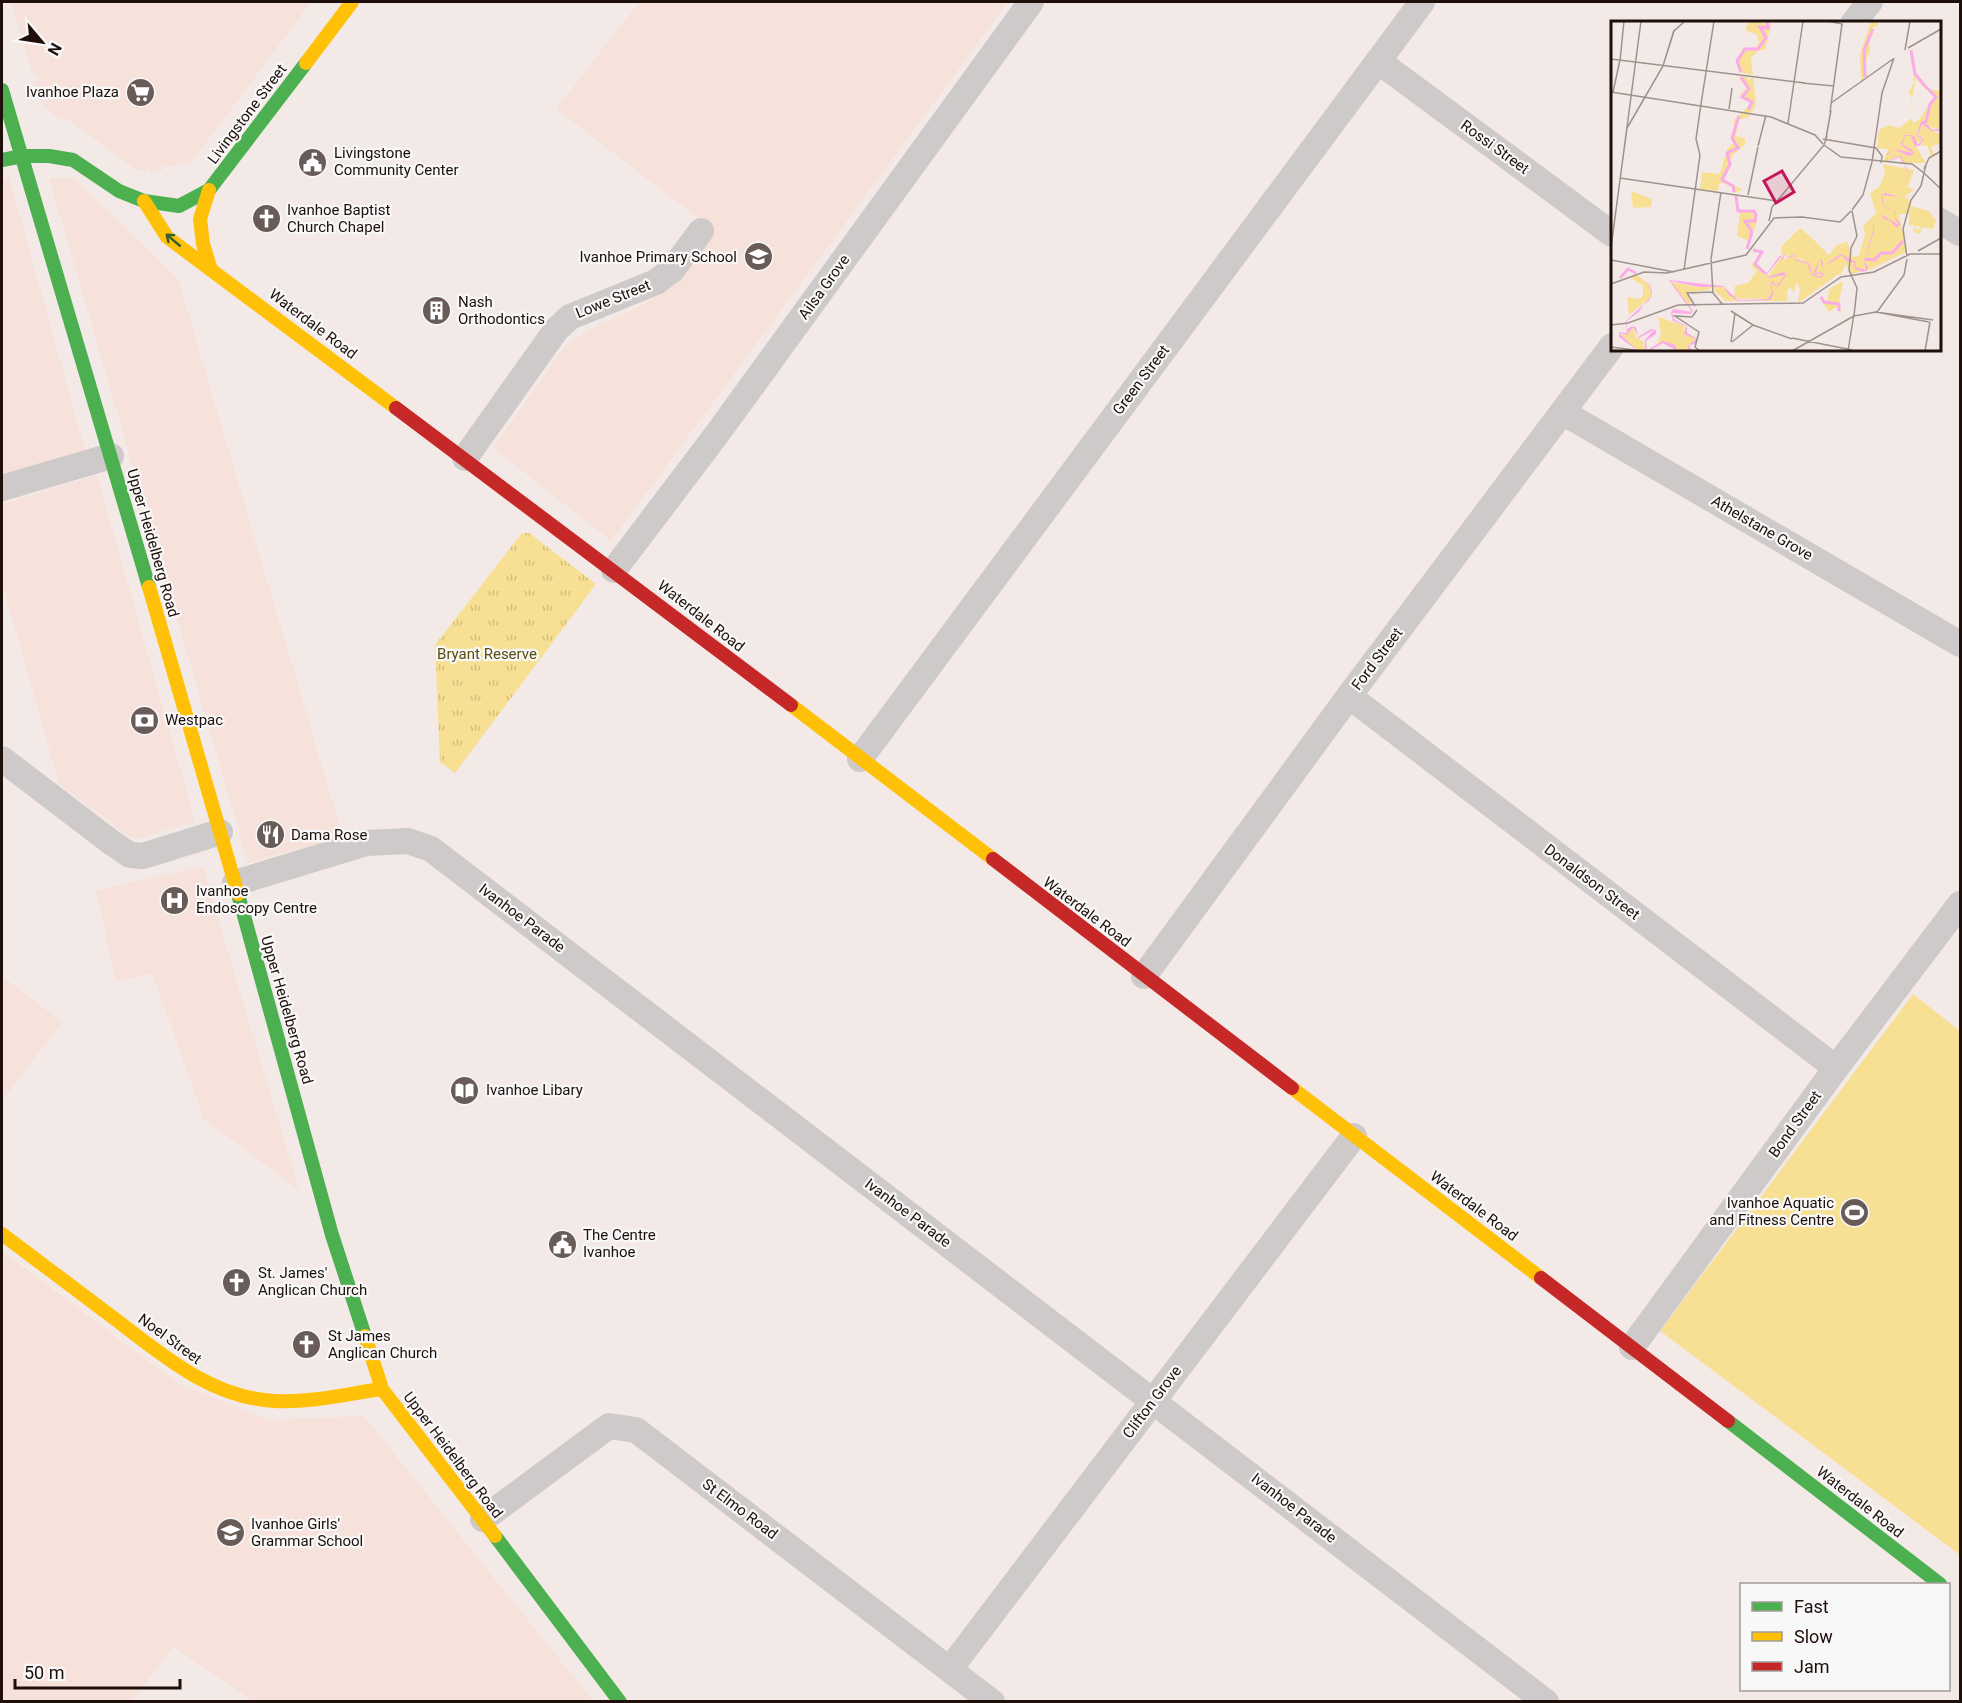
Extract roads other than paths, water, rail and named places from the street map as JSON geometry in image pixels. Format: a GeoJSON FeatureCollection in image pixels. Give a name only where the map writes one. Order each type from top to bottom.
{"type":"FeatureCollection","features":[{"type":"Feature","properties":{"kind":"street","name":"Livingstone Street"},"geometry":{"type":"LineString","coordinates":[[144,201],[179,206],[209,190],[352,2]]}},
{"type":"Feature","properties":{"kind":"street","name":"Ailsa Grove"},"geometry":{"type":"LineString","coordinates":[[614,570],[717,434],[1031,2]]}},
{"type":"Feature","properties":{"kind":"street","name":"Green Street"},"geometry":{"type":"LineString","coordinates":[[860,759],[1422,2]]}},
{"type":"Feature","properties":{"kind":"street"},"geometry":{"type":"LineString","coordinates":[[1855,21],[1870,2]]}},
{"type":"Feature","properties":{"kind":"street","name":"Rossi Street"},"geometry":{"type":"LineString","coordinates":[[1378,61],[1611,233]]}},
{"type":"Feature","properties":{"kind":"street","name":"Upper Heidelberg Road"},"geometry":{"type":"LineString","coordinates":[[2,90],[235,883],[332,1235],[382,1389],[620,1701]]}},
{"type":"Feature","properties":{"kind":"street"},"geometry":{"type":"LineString","coordinates":[[2,160],[23,156],[49,156],[74,160],[119,191],[144,201]]}},
{"type":"Feature","properties":{"kind":"street"},"geometry":{"type":"LineString","coordinates":[[209,190],[200,219],[203,244],[211,270]]}},
{"type":"Feature","properties":{"kind":"street","name":"Waterdale Road"},"geometry":{"type":"LineString","coordinates":[[144,201],[167,237],[614,570],[1939,1583]]}},
{"type":"Feature","properties":{"kind":"street"},"geometry":{"type":"LineString","coordinates":[[1941,222],[1960,233]]}},
{"type":"Feature","properties":{"kind":"street","name":"Lowe Street"},"geometry":{"type":"LineString","coordinates":[[465,458],[556,330],[570,317],[656,282],[672,270],[701,231]]}},
{"type":"Feature","properties":{"kind":"street","name":"Ford Street"},"geometry":{"type":"LineString","coordinates":[[1144,976],[1348,696],[1564,413],[1611,347]]}},
{"type":"Feature","properties":{"kind":"street","name":"Athelstane Grove"},"geometry":{"type":"LineString","coordinates":[[1564,413],[1960,644]]}},
{"type":"Feature","properties":{"kind":"street"},"geometry":{"type":"LineString","coordinates":[[2,488],[111,456]]}},
{"type":"Feature","properties":{"kind":"street","name":"Donaldson Street"},"geometry":{"type":"LineString","coordinates":[[1348,696],[1836,1068]]}},
{"type":"Feature","properties":{"kind":"street"},"geometry":{"type":"LineString","coordinates":[[2,759],[130,855],[143,856],[220,832]]}},
{"type":"Feature","properties":{"kind":"street","name":"Ivanhoe Parade"},"geometry":{"type":"LineString","coordinates":[[235,883],[366,843],[408,841],[431,849],[1546,1701]]}},
{"type":"Feature","properties":{"kind":"street","name":"Bond Street"},"geometry":{"type":"LineString","coordinates":[[1632,1347],[1836,1068],[1960,904]]}},
{"type":"Feature","properties":{"kind":"street","name":"Clifton Grove"},"geometry":{"type":"LineString","coordinates":[[950,1670],[1354,1136]]}},
{"type":"Feature","properties":{"kind":"street","name":"Noel Street"},"geometry":{"type":"LineString","coordinates":[[2,1234],[181,1369],[204,1382],[232,1393],[270,1400],[291,1401],[382,1389]]}},
{"type":"Feature","properties":{"kind":"street","name":"St Elmo Road"},"geometry":{"type":"LineString","coordinates":[[483,1520],[609,1425],[636,1430],[992,1701]]}},
{"type":"Feature","properties":{"kind":"place","name":"Ivanhoe Plaza"},"geometry":{"type":"Point","coordinates":[140,92]}},
{"type":"Feature","properties":{"kind":"place","name":"Livingstone Community Center"},"geometry":{"type":"Point","coordinates":[313,162]}},
{"type":"Feature","properties":{"kind":"place","name":"Ivanhoe Baptist Church Chapel"},"geometry":{"type":"Point","coordinates":[266,219]}},
{"type":"Feature","properties":{"kind":"place","name":"Ivanhoe Primary School"},"geometry":{"type":"Point","coordinates":[758,257]}},
{"type":"Feature","properties":{"kind":"place","name":"Nash Orthodontics"},"geometry":{"type":"Point","coordinates":[437,311]}},
{"type":"Feature","properties":{"kind":"place","name":"Westpac"},"geometry":{"type":"Point","coordinates":[144,720]}},
{"type":"Feature","properties":{"kind":"place","name":"Dama Rose"},"geometry":{"type":"Point","coordinates":[270,835]}},
{"type":"Feature","properties":{"kind":"place","name":"Ivanhoe Endoscopy Centre"},"geometry":{"type":"Point","coordinates":[175,900]}},
{"type":"Feature","properties":{"kind":"place","name":"Ivanhoe Libary"},"geometry":{"type":"Point","coordinates":[465,1090]}},
{"type":"Feature","properties":{"kind":"place","name":"Ivanhoe Aquatic and Fitness Centre"},"geometry":{"type":"Point","coordinates":[1855,1212]}},
{"type":"Feature","properties":{"kind":"place","name":"The Centre Ivanhoe"},"geometry":{"type":"Point","coordinates":[562,1244]}},
{"type":"Feature","properties":{"kind":"place","name":"St. James' Anglican Church"},"geometry":{"type":"Point","coordinates":[237,1282]}},
{"type":"Feature","properties":{"kind":"place","name":"St James Anglican Church"},"geometry":{"type":"Point","coordinates":[307,1345]}},
{"type":"Feature","properties":{"kind":"place","name":"Ivanhoe Girls' Grammar School"},"geometry":{"type":"Point","coordinates":[230,1533]}},
{"type":"Feature","properties":{"kind":"park label","name":"Bryant Reserve"},"geometry":{"type":"Point","coordinates":[487,654]}}]}
